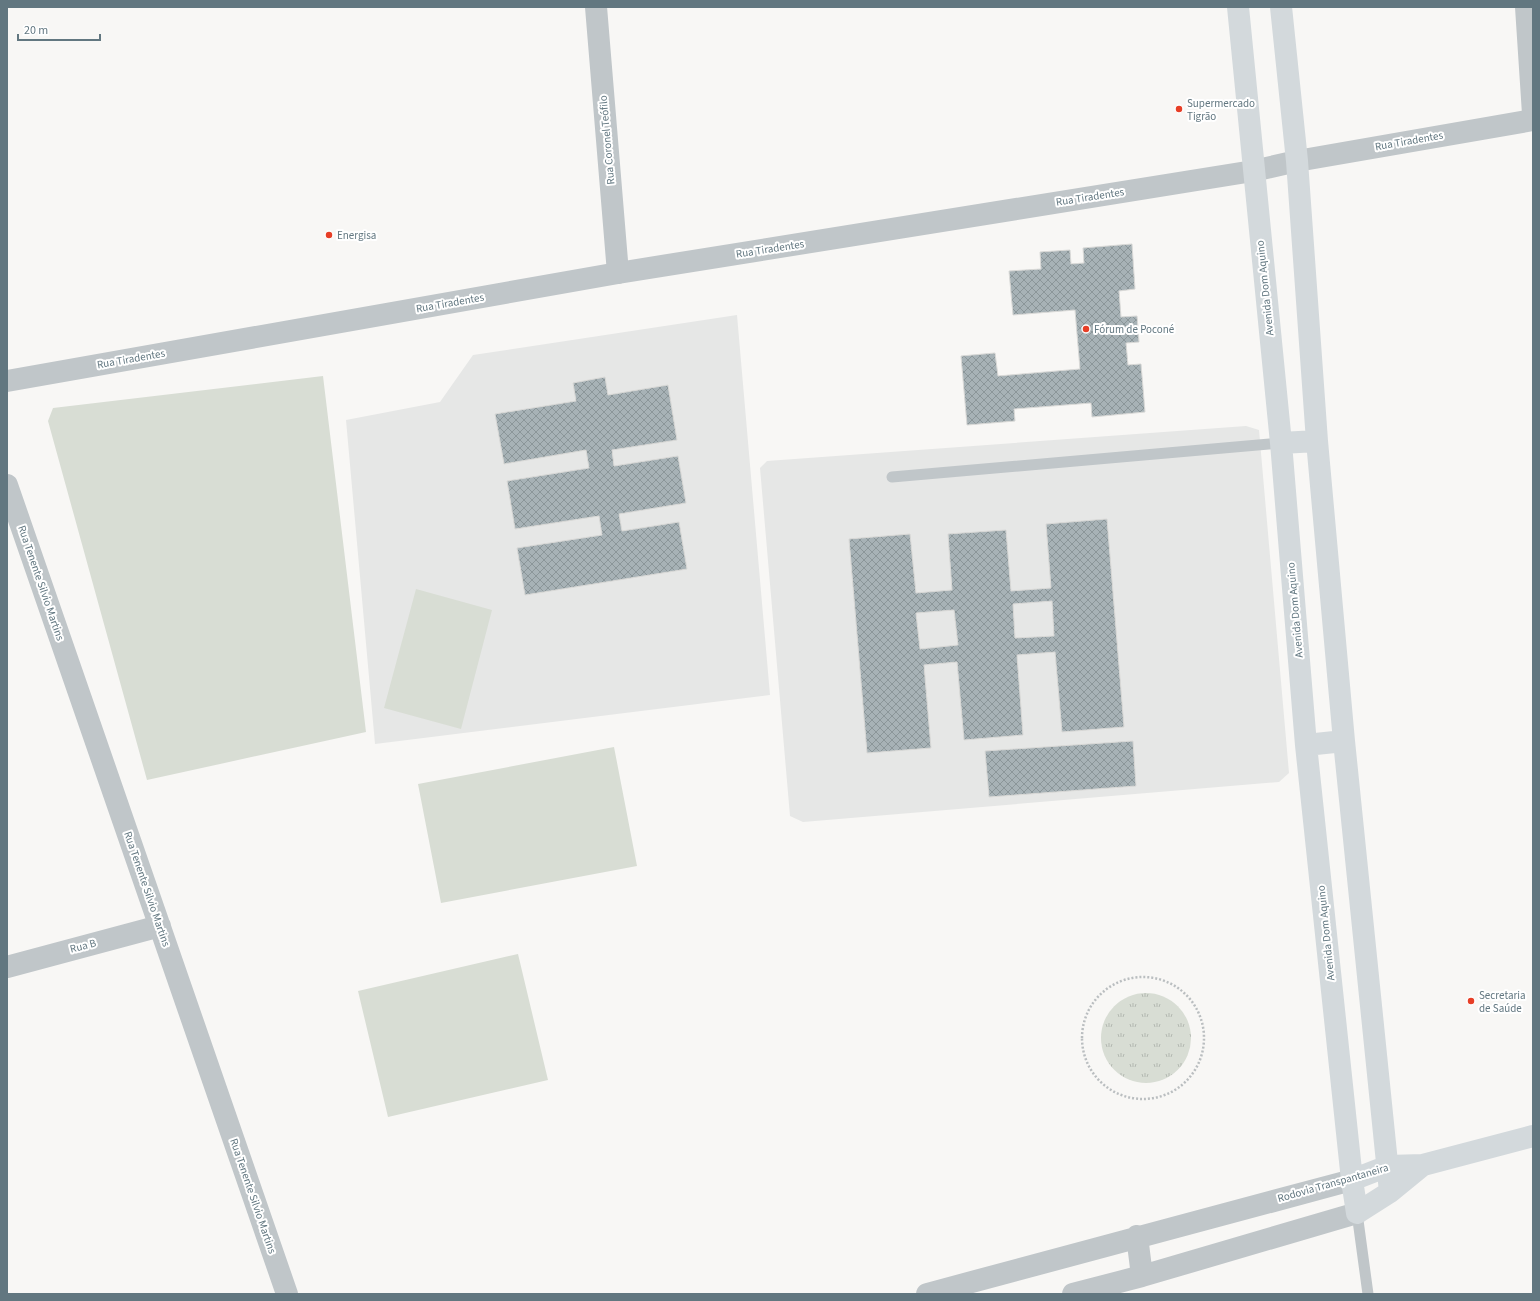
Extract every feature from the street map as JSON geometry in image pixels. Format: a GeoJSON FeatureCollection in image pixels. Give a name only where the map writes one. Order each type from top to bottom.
{"type":"FeatureCollection","features":[{"type":"Feature","properties":{"kind":"main road","name":"Avenida Dom Aquino"},"geometry":{"type":"LineString","coordinates":[[1238,7],[1253,170],[1282,444],[1306,745],[1352,1180],[1357,1213]]}},
{"type":"Feature","properties":{"kind":"main road"},"geometry":{"type":"LineString","coordinates":[[1281,7],[1297,160],[1317,441],[1344,741],[1390,1192]]}},
{"type":"Feature","properties":{"kind":"main road"},"geometry":{"type":"LineString","coordinates":[[1282,444],[1317,441]]}},
{"type":"Feature","properties":{"kind":"main road"},"geometry":{"type":"LineString","coordinates":[[1306,745],[1344,741]]}},
{"type":"Feature","properties":{"kind":"main road"},"geometry":{"type":"LineString","coordinates":[[1423,1165],[1533,1136]]}},
{"type":"Feature","properties":{"kind":"main road","name":"Rodovia Transpantaneira"},"geometry":{"type":"LineString","coordinates":[[1352,1180],[1388,1166],[1423,1165]]}},
{"type":"Feature","properties":{"kind":"main road","name":"Rodovia Transpantaneira"},"geometry":{"type":"LineString","coordinates":[[1357,1213],[1390,1192],[1423,1165]]}},
{"type":"Feature","properties":{"kind":"street","name":"Rua Coronel Teófilo"},"geometry":{"type":"LineString","coordinates":[[596,7],[618,273]]}},
{"type":"Feature","properties":{"kind":"street"},"geometry":{"type":"LineString","coordinates":[[1526,7],[1533,114]]}},
{"type":"Feature","properties":{"kind":"street","name":"Rua Tiradentes"},"geometry":{"type":"LineString","coordinates":[[7,381],[618,273],[1253,170],[1297,160],[1533,120]]}},
{"type":"Feature","properties":{"kind":"street","name":"Rua Tenente Silvio Martins"},"geometry":{"type":"LineString","coordinates":[[7,485],[287,1294]]}},
{"type":"Feature","properties":{"kind":"street","name":"Rua B"},"geometry":{"type":"LineString","coordinates":[[7,967],[160,926]]}},
{"type":"Feature","properties":{"kind":"street","name":"Rodovia Transpantaneira"},"geometry":{"type":"LineString","coordinates":[[927,1294],[1137,1236],[1352,1180]]}},
{"type":"Feature","properties":{"kind":"street","name":"Rodovia Transpantaneira"},"geometry":{"type":"LineString","coordinates":[[1074,1294],[1142,1276],[1357,1213]]}},
{"type":"Feature","properties":{"kind":"street"},"geometry":{"type":"LineString","coordinates":[[1137,1236],[1142,1276]]}},
{"type":"Feature","properties":{"kind":"lane"},"geometry":{"type":"LineString","coordinates":[[892,477],[1282,444]]}},
{"type":"Feature","properties":{"kind":"lane"},"geometry":{"type":"LineString","coordinates":[[1357,1213],[1368,1294]]}},
{"type":"Feature","properties":{"kind":"path"},"geometry":{"type":"LineString","coordinates":[[1143,976],[1164,980],[1181,990],[1195,1005],[1203,1023],[1204,1043],[1199,1063],[1188,1080],[1172,1092],[1153,1098],[1133,1098],[1114,1092],[1098,1079],[1087,1062],[1081,1043],[1083,1022],[1091,1004],[1105,989],[1124,979],[1143,976]]}},
{"type":"Feature","properties":{"kind":"shaded area"},"geometry":{"type":"Polygon","coordinates":[[[737,315],[770,695],[375,744],[346,420],[440,402],[473,355],[737,315]]]}},
{"type":"Feature","properties":{"kind":"shaded area"},"geometry":{"type":"Polygon","coordinates":[[[1246,426],[1259,430],[1289,773],[1279,782],[803,822],[790,816],[760,468],[767,461],[1246,426]]]}},
{"type":"Feature","properties":{"kind":"green space"},"geometry":{"type":"Polygon","coordinates":[[[323,376],[366,732],[147,780],[48,421],[53,408],[323,376]]]}},
{"type":"Feature","properties":{"kind":"green space"},"geometry":{"type":"Polygon","coordinates":[[[416,589],[492,610],[461,729],[384,708],[416,589]]]}},
{"type":"Feature","properties":{"kind":"green space"},"geometry":{"type":"Polygon","coordinates":[[[614,747],[637,866],[441,903],[418,784],[614,747]]]}},
{"type":"Feature","properties":{"kind":"green space"},"geometry":{"type":"Polygon","coordinates":[[[518,954],[548,1080],[388,1117],[358,991],[518,954]]]}},
{"type":"Feature","properties":{"kind":"green space"},"geometry":{"type":"Polygon","coordinates":[[[1146,993],[1163,996],[1178,1006],[1188,1021],[1191,1038],[1188,1055],[1178,1070],[1163,1080],[1146,1083],[1129,1080],[1114,1070],[1104,1055],[1101,1038],[1104,1021],[1114,1006],[1129,996],[1146,993]]]}},
{"type":"Feature","properties":{"kind":"building"},"geometry":{"type":"Polygon","coordinates":[[[1132,244],[1135,289],[1119,291],[1121,317],[1137,316],[1139,342],[1126,343],[1128,365],[1141,364],[1145,412],[1092,417],[1091,403],[1014,409],[1015,421],[967,425],[961,356],[995,353],[998,376],[1080,369],[1075,310],[1013,315],[1009,271],[1041,269],[1040,252],[1070,250],[1071,264],[1084,263],[1083,248],[1132,244]]]}},
{"type":"Feature","properties":{"kind":"building"},"geometry":{"type":"Polygon","coordinates":[[[605,377],[608,395],[668,385],[677,440],[612,450],[614,466],[678,456],[686,503],[619,514],[622,531],[679,522],[687,569],[525,595],[517,548],[602,535],[599,516],[515,529],[507,481],[589,468],[586,450],[504,464],[495,414],[576,401],[573,383],[605,377]]]}},
{"type":"Feature","properties":{"kind":"building"},"geometry":{"type":"Polygon","coordinates":[[[1107,519],[1124,727],[1062,732],[1055,652],[1017,655],[1023,735],[964,740],[957,662],[924,665],[931,748],[867,753],[849,539],[910,534],[916,593],[952,590],[948,534],[1006,530],[1011,591],[1051,588],[1046,524],[1107,519]],[[1052,601],[1013,604],[1015,638],[1054,636],[1052,601]],[[954,610],[916,613],[920,649],[958,645],[954,610]]]}},
{"type":"Feature","properties":{"kind":"building"},"geometry":{"type":"Polygon","coordinates":[[[1133,741],[1136,786],[989,797],[985,751],[1133,741]]]}},
{"type":"Feature","properties":{"kind":"place","name":"Supermercado Tigrão"},"geometry":{"type":"Point","coordinates":[1179,109]}},
{"type":"Feature","properties":{"kind":"place","name":"Energisa"},"geometry":{"type":"Point","coordinates":[329,235]}},
{"type":"Feature","properties":{"kind":"place","name":"Fórum de Poconé"},"geometry":{"type":"Point","coordinates":[1086,329]}},
{"type":"Feature","properties":{"kind":"place","name":"Secretaria de Saúde"},"geometry":{"type":"Point","coordinates":[1471,1001]}}]}
